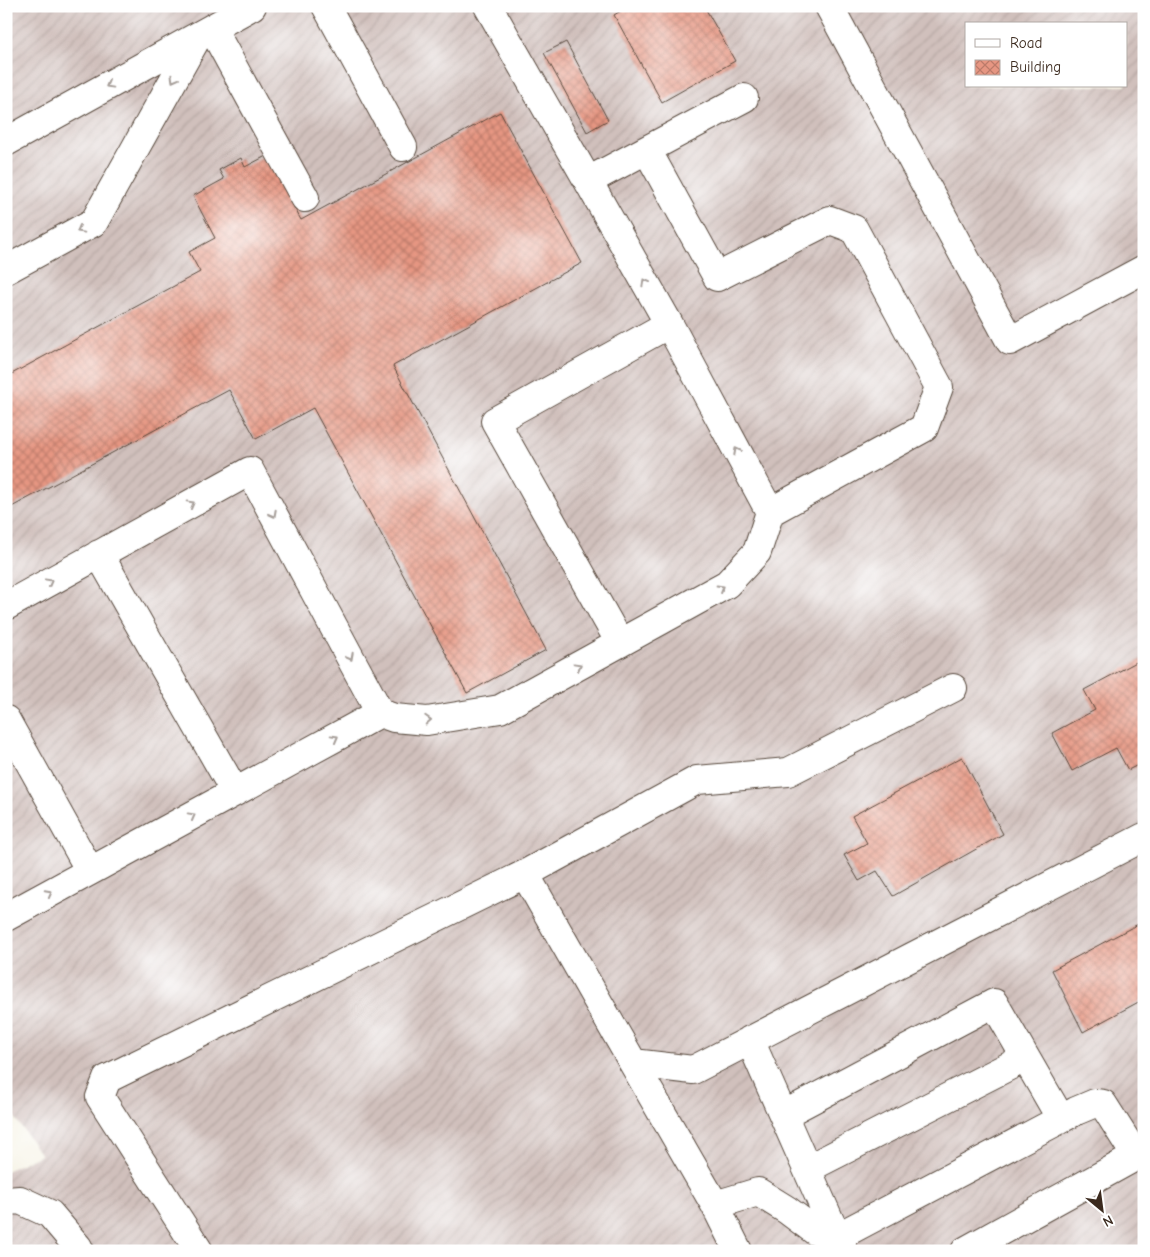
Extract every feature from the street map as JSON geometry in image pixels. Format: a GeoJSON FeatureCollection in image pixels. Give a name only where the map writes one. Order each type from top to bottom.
{"type":"FeatureCollection","features":[{"type":"Feature","properties":{"kind":"lane"},"geometry":{"type":"LineString","coordinates":[[6,142],[252,6]]}},
{"type":"Feature","properties":{"kind":"lane"},"geometry":{"type":"LineString","coordinates":[[326,6],[402,147]]}},
{"type":"Feature","properties":{"kind":"lane"},"geometry":{"type":"LineString","coordinates":[[488,6],[669,324],[770,512]]}},
{"type":"Feature","properties":{"kind":"lane"},"geometry":{"type":"LineString","coordinates":[[829,6],[1010,341],[1144,268]]}},
{"type":"Feature","properties":{"kind":"lane"},"geometry":{"type":"LineString","coordinates":[[205,32],[305,198]]}},
{"type":"Feature","properties":{"kind":"lane"},"geometry":{"type":"LineString","coordinates":[[6,270],[94,222],[205,32]]}},
{"type":"Feature","properties":{"kind":"lane"},"geometry":{"type":"LineString","coordinates":[[588,180],[744,98]]}},
{"type":"Feature","properties":{"kind":"lane"},"geometry":{"type":"LineString","coordinates":[[6,606],[250,471],[380,713],[394,718],[427,722],[500,710],[727,584],[756,552],[770,512],[924,428],[939,387],[854,229],[830,220],[717,278],[646,150]]}},
{"type":"Feature","properties":{"kind":"lane"},"geometry":{"type":"LineString","coordinates":[[620,643],[495,421],[669,324]]}},
{"type":"Feature","properties":{"kind":"lane"},"geometry":{"type":"LineString","coordinates":[[100,554],[235,792]]}},
{"type":"Feature","properties":{"kind":"lane"},"geometry":{"type":"LineString","coordinates":[[199,1251],[100,1097],[107,1078],[525,874],[697,780],[788,772],[954,688]]}},
{"type":"Feature","properties":{"kind":"lane"},"geometry":{"type":"LineString","coordinates":[[6,916],[380,713]]}},
{"type":"Feature","properties":{"kind":"lane"},"geometry":{"type":"LineString","coordinates":[[6,720],[90,871]]}},
{"type":"Feature","properties":{"kind":"lane"},"geometry":{"type":"LineString","coordinates":[[633,1063],[693,1070],[1144,837]]}},
{"type":"Feature","properties":{"kind":"lane"},"geometry":{"type":"LineString","coordinates":[[525,874],[714,1205],[738,1251]]}},
{"type":"Feature","properties":{"kind":"lane"},"geometry":{"type":"LineString","coordinates":[[783,1115],[994,1003],[1061,1119]]}},
{"type":"Feature","properties":{"kind":"lane"},"geometry":{"type":"LineString","coordinates":[[750,1040],[841,1244]]}},
{"type":"Feature","properties":{"kind":"lane"},"geometry":{"type":"LineString","coordinates":[[807,1168],[1025,1058]]}},
{"type":"Feature","properties":{"kind":"lane"},"geometry":{"type":"LineString","coordinates":[[841,1244],[1076,1111],[1095,1103],[1104,1104],[1140,1154],[965,1251]]}},
{"type":"Feature","properties":{"kind":"lane"},"geometry":{"type":"LineString","coordinates":[[714,1205],[758,1192],[787,1210],[815,1231],[841,1244]]}},
{"type":"Feature","properties":{"kind":"lane"},"geometry":{"type":"LineString","coordinates":[[6,1201],[20,1200],[50,1214],[78,1246],[80,1251]]}},
{"type":"Feature","properties":{"kind":"shaded area"},"geometry":{"type":"Polygon","coordinates":[[[6,6],[1144,6],[1144,1251],[6,1251],[6,1171],[41,1155],[6,1105],[6,6]]]}},
{"type":"Feature","properties":{"kind":"building"},"geometry":{"type":"Polygon","coordinates":[[[629,6],[704,6],[735,61],[662,102],[614,15],[629,6]]]}},
{"type":"Feature","properties":{"kind":"building"},"geometry":{"type":"Polygon","coordinates":[[[566,42],[608,120],[587,132],[544,53],[566,42]]]}},
{"type":"Feature","properties":{"kind":"building"},"geometry":{"type":"Polygon","coordinates":[[[500,112],[582,263],[393,366],[546,650],[467,693],[313,408],[256,439],[229,390],[6,510],[6,377],[200,272],[189,252],[215,238],[193,196],[224,179],[219,170],[241,158],[245,167],[266,156],[301,220],[500,112]]]}},
{"type":"Feature","properties":{"kind":"building"},"geometry":{"type":"Polygon","coordinates":[[[1144,658],[1144,762],[1128,770],[1116,748],[1072,771],[1052,733],[1095,710],[1084,690],[1144,658]]]}},
{"type":"Feature","properties":{"kind":"building"},"geometry":{"type":"Polygon","coordinates":[[[962,757],[1003,834],[893,896],[877,871],[859,881],[844,855],[867,843],[852,816],[962,757]]]}},
{"type":"Feature","properties":{"kind":"building"},"geometry":{"type":"Polygon","coordinates":[[[1142,922],[1144,924],[1144,999],[1083,1032],[1052,970],[1142,922]]]}}]}
